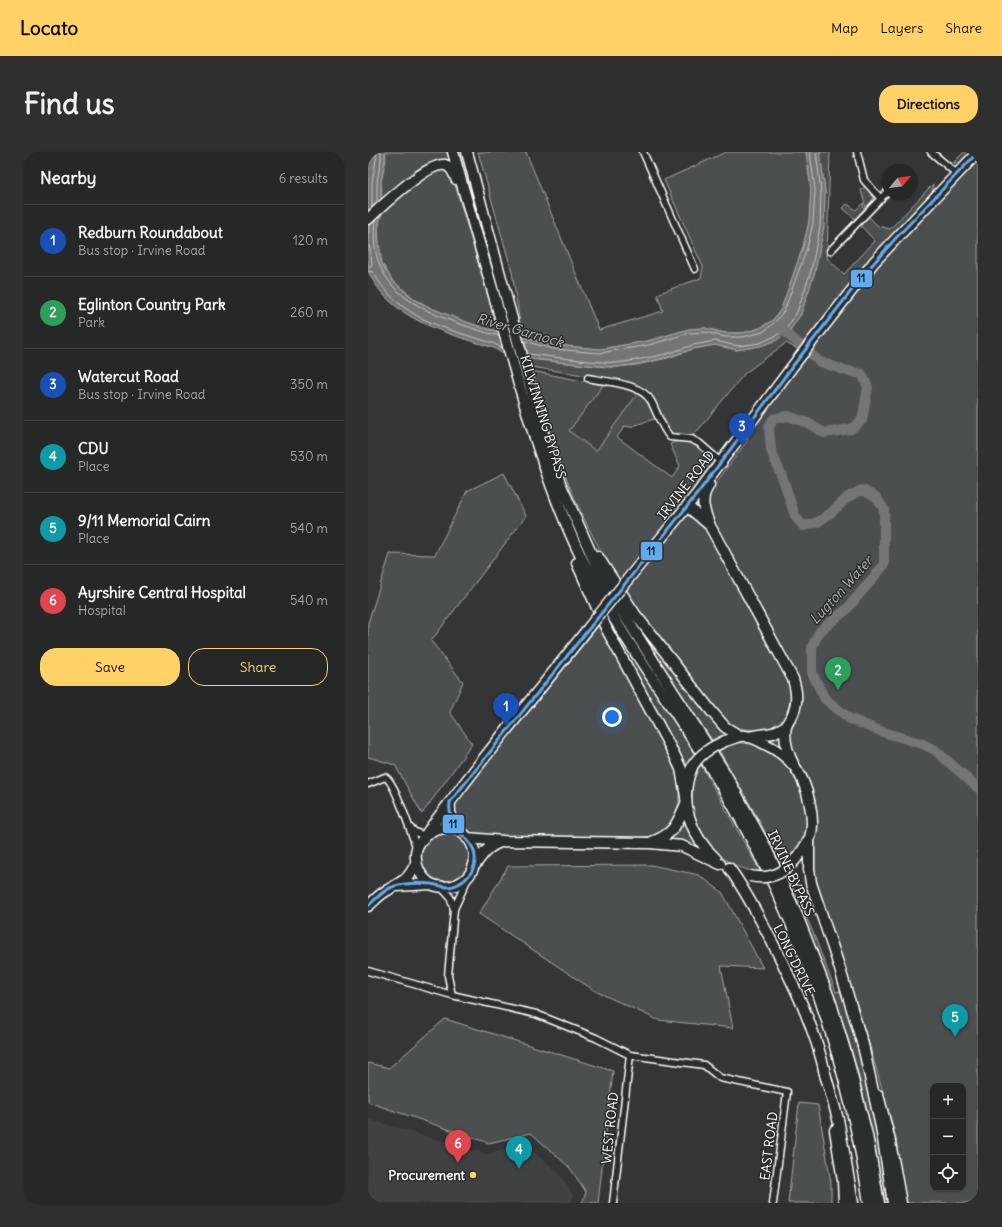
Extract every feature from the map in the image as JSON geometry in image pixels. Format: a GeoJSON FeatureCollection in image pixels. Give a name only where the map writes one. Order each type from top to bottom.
{"type":"FeatureCollection","features":[{"type":"Feature","properties":{"kind":"main road","name":"KILWINNING BYPASS"},"geometry":{"type":"LineString","coordinates":[[453,152],[533,434],[558,506],[584,562],[602,588]]}},
{"type":"Feature","properties":{"kind":"main road","name":"KILWINNING BYPASS"},"geometry":{"type":"LineString","coordinates":[[468,152],[543,434],[560,483],[602,588]]}},
{"type":"Feature","properties":{"kind":"main road","name":"IRVINE ROAD"},"geometry":{"type":"LineString","coordinates":[[426,835],[450,802],[590,626],[723,463],[734,445],[792,367],[874,262],[978,152]]}},
{"type":"Feature","properties":{"kind":"main road"},"geometry":{"type":"LineString","coordinates":[[368,219],[424,172],[436,166],[445,165],[453,170],[470,214]]}},
{"type":"Feature","properties":{"kind":"main road"},"geometry":{"type":"LineString","coordinates":[[723,463],[706,490],[703,500],[704,510],[710,526],[793,679],[797,694],[795,710],[788,723],[786,746],[789,756],[805,788],[810,803],[811,826],[809,839],[809,869],[811,883],[862,1041],[889,1137],[901,1203]]}},
{"type":"Feature","properties":{"kind":"main road"},"geometry":{"type":"LineString","coordinates":[[690,502],[704,510]]}},
{"type":"Feature","properties":{"kind":"main road"},"geometry":{"type":"LineString","coordinates":[[690,502],[710,526]]}},
{"type":"Feature","properties":{"kind":"main road"},"geometry":{"type":"LineString","coordinates":[[558,506],[567,542],[607,630],[675,756],[681,770],[688,816],[696,835],[706,849],[725,866]]}},
{"type":"Feature","properties":{"kind":"main road"},"geometry":{"type":"LineString","coordinates":[[577,525],[635,614],[725,727],[770,746],[794,766]]}},
{"type":"Feature","properties":{"kind":"main road","name":"IRVINE BYPASS"},"geometry":{"type":"LineString","coordinates":[[602,588],[622,631],[718,779],[747,831],[773,884],[818,994],[840,1064],[857,1134],[869,1203]]}},
{"type":"Feature","properties":{"kind":"main road","name":"IRVINE BYPASS"},"geometry":{"type":"LineString","coordinates":[[602,588],[725,773],[765,846],[797,915],[831,1003],[850,1064],[867,1135],[879,1203]]}},
{"type":"Feature","properties":{"kind":"main road"},"geometry":{"type":"LineString","coordinates":[[650,843],[663,838],[673,830],[686,800],[689,773],[696,760],[709,749],[725,741],[744,736],[773,733],[788,723]]}},
{"type":"Feature","properties":{"kind":"main road"},"geometry":{"type":"LineString","coordinates":[[450,802],[452,822],[457,830],[467,838],[474,847],[475,856],[473,869]]}},
{"type":"Feature","properties":{"kind":"main road"},"geometry":{"type":"LineString","coordinates":[[368,906],[386,891],[410,876],[416,863],[417,849],[426,835],[439,829],[447,828],[457,830]]}},
{"type":"Feature","properties":{"kind":"main road"},"geometry":{"type":"LineString","coordinates":[[467,838],[503,841],[650,843],[682,846],[743,874],[762,878],[773,876],[786,868],[795,860],[809,839]]}},
{"type":"Feature","properties":{"kind":"main road"},"geometry":{"type":"LineString","coordinates":[[395,886],[435,885],[448,887],[457,885],[465,880],[487,849],[494,844],[503,841]]}},
{"type":"Feature","properties":{"kind":"main road"},"geometry":{"type":"LineString","coordinates":[[416,863],[420,872],[435,885]]}},
{"type":"Feature","properties":{"kind":"main road","name":"LONG DRIVE"},"geometry":{"type":"LineString","coordinates":[[725,866],[744,891],[779,956],[809,1024],[824,1070]]}},
{"type":"Feature","properties":{"kind":"main road"},"geometry":{"type":"LineString","coordinates":[[862,1041],[881,1127],[893,1203]]}},
{"type":"Feature","properties":{"kind":"main road"},"geometry":{"type":"LineString","coordinates":[[824,1070],[834,1118],[843,1181],[844,1203]]}},
{"type":"Feature","properties":{"kind":"main road"},"geometry":{"type":"LineString","coordinates":[[824,1070],[838,1119],[853,1203]]}},
{"type":"Feature","properties":{"kind":"street"},"geometry":{"type":"LineString","coordinates":[[643,152],[695,269]]}},
{"type":"Feature","properties":{"kind":"street"},"geometry":{"type":"LineString","coordinates":[[830,251],[881,199],[864,180],[858,152]]}},
{"type":"Feature","properties":{"kind":"street"},"geometry":{"type":"LineString","coordinates":[[931,152],[957,174]]}},
{"type":"Feature","properties":{"kind":"street"},"geometry":{"type":"LineString","coordinates":[[588,378],[641,390],[650,399],[670,437],[691,439],[699,443],[723,463]]}},
{"type":"Feature","properties":{"kind":"street"},"geometry":{"type":"LineString","coordinates":[[368,784],[384,777],[388,779],[404,813],[417,849]]}},
{"type":"Feature","properties":{"kind":"street"},"geometry":{"type":"LineString","coordinates":[[408,826],[412,830],[426,835]]}},
{"type":"Feature","properties":{"kind":"street"},"geometry":{"type":"LineString","coordinates":[[454,909],[473,869]]}},
{"type":"Feature","properties":{"kind":"street"},"geometry":{"type":"LineString","coordinates":[[435,885],[448,894],[453,902],[454,909],[448,976],[452,995]]}},
{"type":"Feature","properties":{"kind":"street"},"geometry":{"type":"LineString","coordinates":[[368,972],[452,995],[536,1014],[596,1038],[630,1055]]}},
{"type":"Feature","properties":{"kind":"street","name":"EAST ROAD"},"geometry":{"type":"LineString","coordinates":[[630,1055],[704,1064],[720,1078],[786,1092],[773,1203]]}},
{"type":"Feature","properties":{"kind":"street","name":"WEST ROAD"},"geometry":{"type":"LineString","coordinates":[[613,1203],[630,1055]]}},
{"type":"Feature","properties":{"kind":"shaded area"},"geometry":{"type":"Polygon","coordinates":[[[385,152],[448,152],[451,162],[441,161],[422,167],[404,179],[382,200],[381,182],[386,160],[385,152]]]}},
{"type":"Feature","properties":{"kind":"shaded area"},"geometry":{"type":"Polygon","coordinates":[[[478,152],[526,152],[599,330],[663,311],[657,294],[701,278],[703,267],[664,180],[726,152],[806,152],[811,190],[809,222],[803,247],[781,309],[773,320],[760,328],[743,333],[725,333],[705,328],[689,329],[648,341],[600,349],[547,343],[522,336],[512,272],[478,152]]]}},
{"type":"Feature","properties":{"kind":"shaded area"},"geometry":{"type":"Polygon","coordinates":[[[820,152],[830,152],[827,258],[844,274],[875,241],[860,225],[868,216],[878,226],[890,229],[933,184],[933,191],[881,247],[799,350],[786,343],[745,373],[694,435],[670,435],[652,397],[647,391],[633,383],[531,367],[528,359],[606,367],[637,365],[668,358],[693,349],[715,345],[737,350],[790,330],[801,314],[825,192],[820,152]]]}},
{"type":"Feature","properties":{"kind":"shaded area"},"geometry":{"type":"Polygon","coordinates":[[[964,152],[971,152],[961,163],[953,163],[964,152]]]}},
{"type":"Feature","properties":{"kind":"shaded area"},"geometry":{"type":"Polygon","coordinates":[[[978,159],[978,1203],[906,1203],[900,1172],[896,1138],[868,1040],[813,871],[816,824],[810,785],[796,756],[783,745],[784,752],[764,739],[770,736],[757,730],[735,728],[718,715],[625,593],[653,554],[681,520],[709,492],[745,444],[748,439],[746,438],[764,411],[883,258],[978,159]]]}},
{"type":"Feature","properties":{"kind":"shaded area"},"geometry":{"type":"Polygon","coordinates":[[[445,168],[453,178],[498,331],[461,320],[431,308],[415,299],[392,280],[382,263],[378,229],[381,215],[419,180],[445,168]]]}},
{"type":"Feature","properties":{"kind":"shaded area"},"geometry":{"type":"Polygon","coordinates":[[[866,186],[874,198],[866,208],[861,190],[866,186]]]}},
{"type":"Feature","properties":{"kind":"shaded area"},"geometry":{"type":"Polygon","coordinates":[[[863,203],[864,209],[855,219],[843,208],[847,204],[856,210],[863,203]]]}},
{"type":"Feature","properties":{"kind":"shaded area"},"geometry":{"type":"Polygon","coordinates":[[[532,371],[603,385],[569,431],[596,451],[638,393],[647,399],[657,418],[630,427],[625,426],[617,437],[672,478],[680,466],[670,444],[681,441],[693,444],[705,452],[710,459],[711,465],[707,472],[619,582],[588,528],[569,485],[554,446],[532,371]]]}},
{"type":"Feature","properties":{"kind":"shaded area"},"geometry":{"type":"Polygon","coordinates":[[[603,385],[638,393],[596,451],[569,431],[603,385]]]}},
{"type":"Feature","properties":{"kind":"shaded area"},"geometry":{"type":"Polygon","coordinates":[[[504,473],[526,516],[431,641],[463,682],[450,712],[472,744],[422,814],[395,765],[368,757],[368,623],[390,554],[435,555],[467,491],[504,473]]]}},
{"type":"Feature","properties":{"kind":"shaded area"},"geometry":{"type":"Polygon","coordinates":[[[630,612],[732,735],[725,737],[723,735],[712,740],[627,613],[630,612]]]}},
{"type":"Feature","properties":{"kind":"shaded area"},"geometry":{"type":"Polygon","coordinates":[[[600,624],[677,770],[679,802],[671,824],[657,836],[623,838],[503,837],[475,835],[460,827],[454,813],[456,802],[600,624]]]}},
{"type":"Feature","properties":{"kind":"shaded area"},"geometry":{"type":"Polygon","coordinates":[[[615,629],[695,755],[688,765],[689,767],[686,773],[677,747],[614,633],[615,629]]]}},
{"type":"Feature","properties":{"kind":"shaded area"},"geometry":{"type":"Polygon","coordinates":[[[736,743],[753,745],[768,751],[782,761],[793,775],[801,790],[805,806],[806,823],[803,840],[794,854],[781,865],[760,822],[719,750],[729,744],[736,743]]]}},
{"type":"Feature","properties":{"kind":"shaded area"},"geometry":{"type":"Polygon","coordinates":[[[701,765],[760,871],[748,870],[720,856],[702,834],[696,821],[692,793],[694,777],[701,765]]]}},
{"type":"Feature","properties":{"kind":"shaded area"},"geometry":{"type":"Polygon","coordinates":[[[685,817],[699,846],[698,847],[683,842],[669,840],[680,828],[685,817]]]}},
{"type":"Feature","properties":{"kind":"shaded area"},"geometry":{"type":"Polygon","coordinates":[[[440,833],[450,833],[459,837],[465,843],[468,848],[468,866],[459,877],[450,881],[440,881],[431,877],[425,871],[421,862],[421,852],[425,843],[431,837],[440,833]]]}},
{"type":"Feature","properties":{"kind":"shaded area"},"geometry":{"type":"Polygon","coordinates":[[[651,865],[699,875],[722,892],[763,968],[721,966],[733,1028],[658,1020],[595,991],[479,914],[508,866],[651,865]]]}},
{"type":"Feature","properties":{"kind":"shaded area"},"geometry":{"type":"Polygon","coordinates":[[[787,875],[812,930],[836,992],[842,991],[866,1075],[890,1203],[885,1203],[867,1109],[848,1040],[822,963],[785,876],[787,875]]]}},
{"type":"Feature","properties":{"kind":"shaded area"},"geometry":{"type":"Polygon","coordinates":[[[445,1019],[613,1071],[598,1203],[582,1203],[586,1192],[570,1168],[531,1133],[489,1143],[368,1102],[368,1063],[389,1068],[445,1019]]]}},
{"type":"Feature","properties":{"kind":"shaded area"},"geometry":{"type":"Polygon","coordinates":[[[799,1103],[818,1105],[831,1183],[831,1203],[788,1203],[799,1103]]]}},
{"type":"Feature","properties":{"kind":"shaded area"},"geometry":{"type":"Polygon","coordinates":[[[368,1119],[486,1154],[524,1144],[559,1173],[574,1196],[571,1203],[368,1203],[368,1119]]]}},
{"type":"Feature","properties":{"kind":"water"},"geometry":{"type":"Polygon","coordinates":[[[368,152],[385,152],[381,182],[381,211],[378,229],[380,259],[383,266],[392,280],[415,300],[481,328],[554,345],[600,349],[648,341],[689,329],[705,328],[725,333],[743,333],[760,328],[773,320],[781,309],[803,247],[809,222],[811,190],[806,152],[820,152],[825,192],[824,227],[815,272],[801,314],[790,330],[777,340],[761,346],[737,350],[715,345],[693,349],[668,357],[637,364],[617,367],[542,360],[500,352],[494,348],[458,337],[422,323],[391,302],[378,288],[368,271],[368,152]]]}},
{"type":"Feature","properties":{"kind":"waterway","name":"Lugton Water"},"geometry":{"type":"LineString","coordinates":[[778,326],[820,362],[862,374],[868,387],[862,420],[851,429],[824,433],[808,423],[788,416],[773,419],[769,428],[771,450],[784,482],[795,516],[803,526],[818,522],[832,512],[848,497],[862,490],[876,497],[884,509],[884,565],[847,609],[820,631],[812,647],[812,673],[825,699],[850,719],[883,732],[923,744],[935,750],[978,788]]}},
{"type":"Feature","properties":{"kind":"transit line","name":"11"},"geometry":{"type":"LineString","coordinates":[[368,906],[391,887],[422,883],[449,887],[463,881],[470,874],[475,861],[474,851],[468,840],[458,831],[452,821],[450,802],[697,494],[792,367],[866,272],[895,239],[978,152]]}},
{"type":"Feature","properties":{"kind":"place","name":"Watercut Road"},"geometry":{"type":"Point","coordinates":[742,446]}},
{"type":"Feature","properties":{"kind":"place","name":"Eglinton Country Park"},"geometry":{"type":"Point","coordinates":[838,690]}},
{"type":"Feature","properties":{"kind":"place","name":"Redburn Roundabout"},"geometry":{"type":"Point","coordinates":[506,726]}},
{"type":"Feature","properties":{"kind":"place","name":"9/11 Memorial Cairn"},"geometry":{"type":"Point","coordinates":[955,1037]}},
{"type":"Feature","properties":{"kind":"place","name":"Ayrshire Central Hospital"},"geometry":{"type":"Point","coordinates":[458,1163]}},
{"type":"Feature","properties":{"kind":"place","name":"CDU"},"geometry":{"type":"Point","coordinates":[519,1169]}},
{"type":"Feature","properties":{"kind":"place","name":"Procurement"},"geometry":{"type":"Point","coordinates":[473,1175]}},
{"type":"Feature","properties":{"kind":"water label","name":"River Garnock"},"geometry":{"type":"Point","coordinates":[520,330]}}]}
